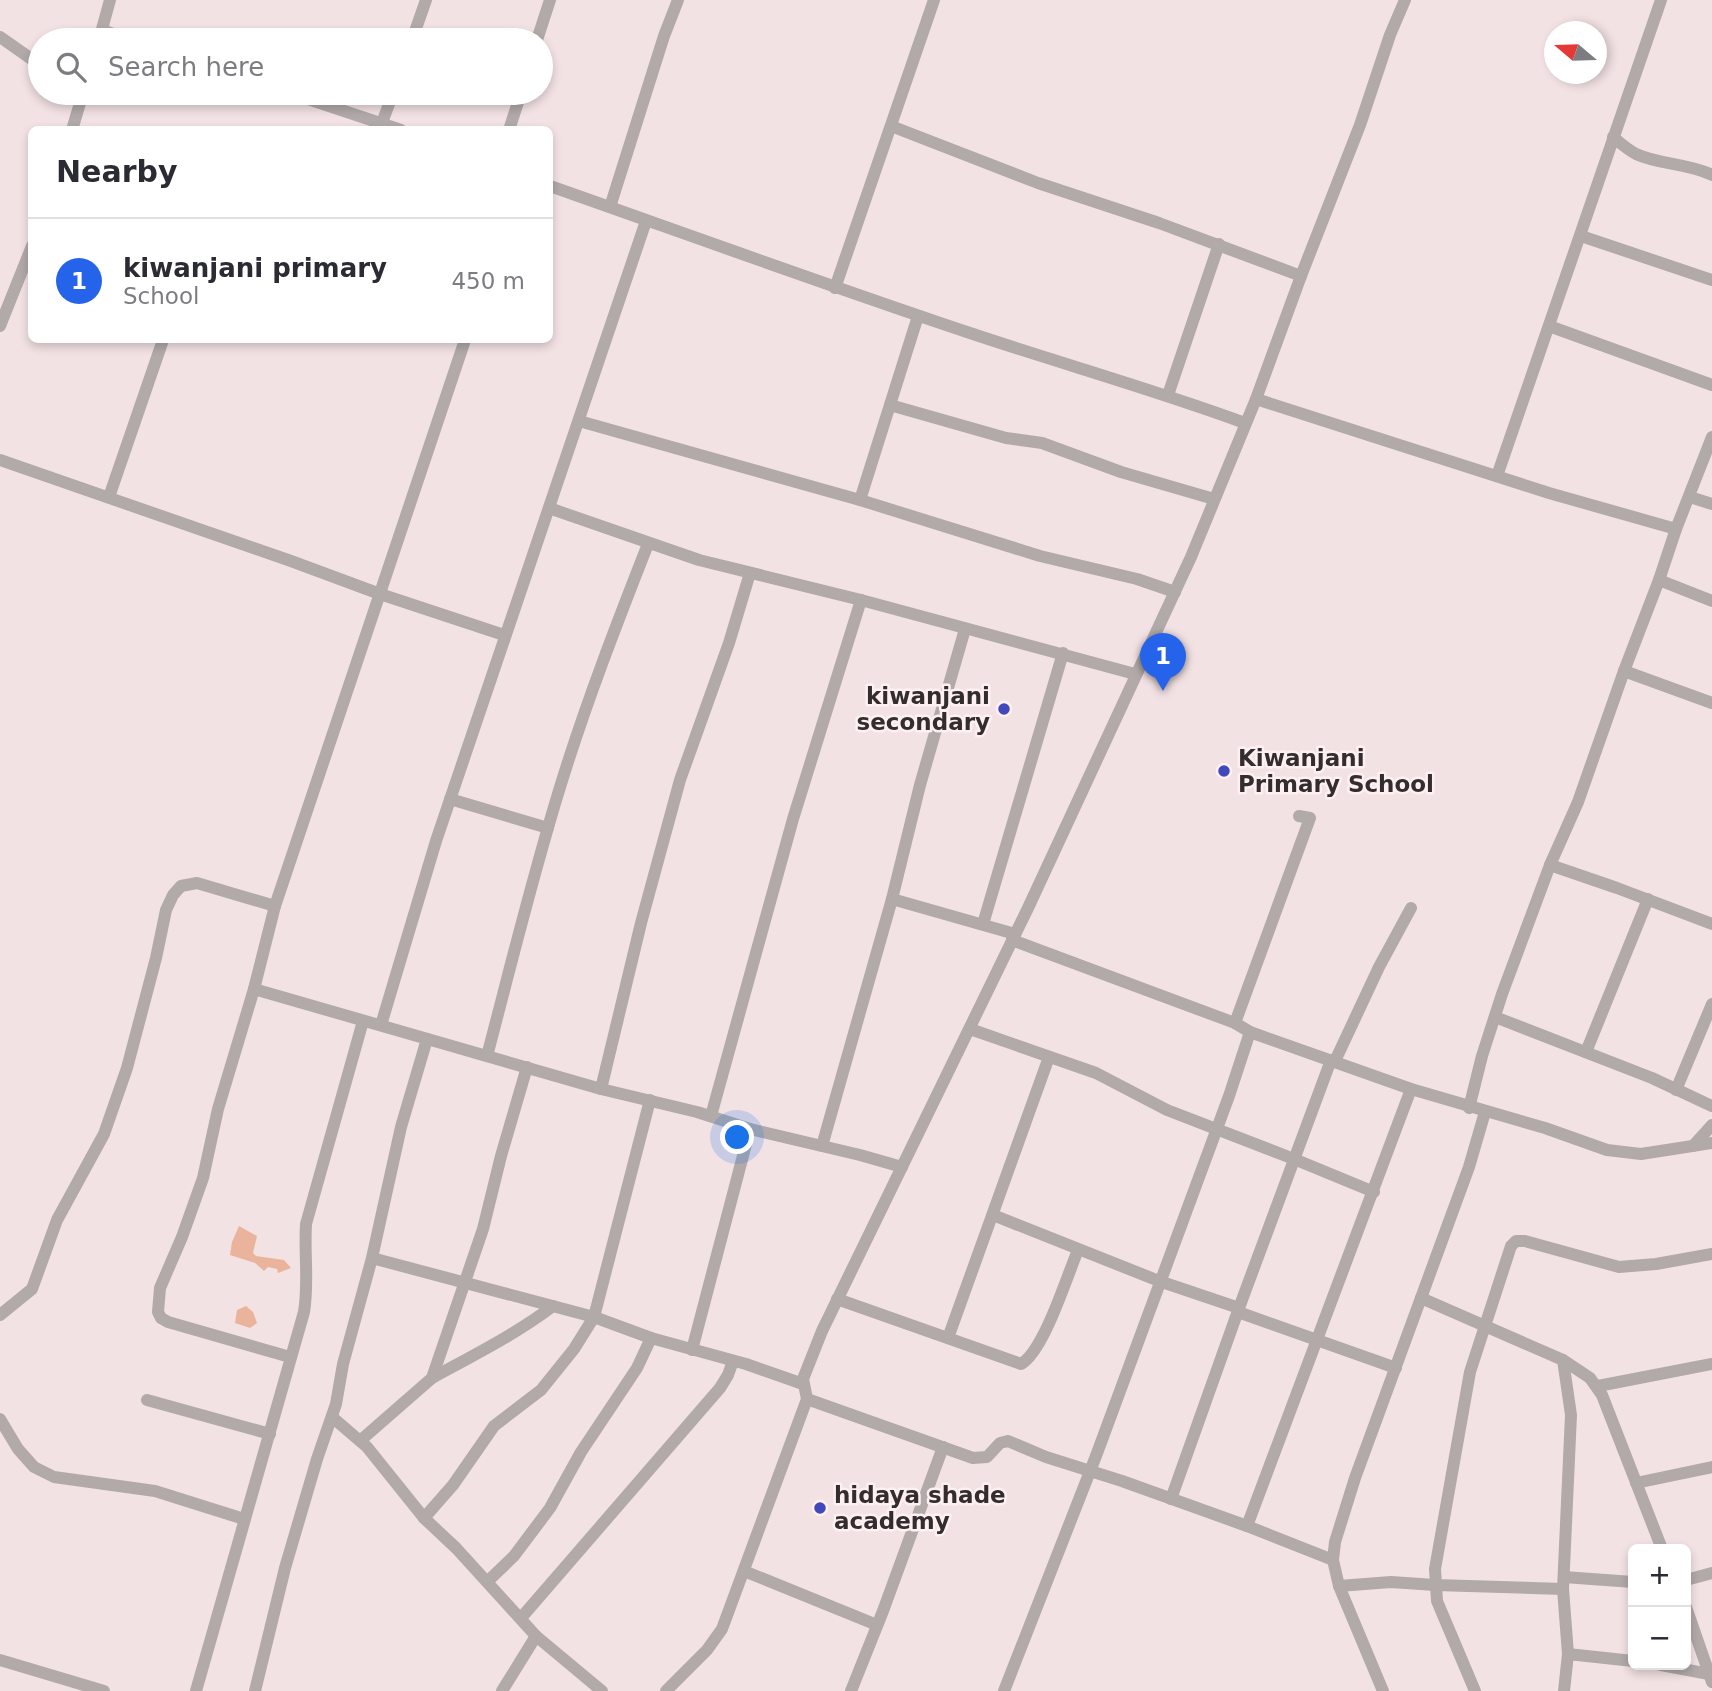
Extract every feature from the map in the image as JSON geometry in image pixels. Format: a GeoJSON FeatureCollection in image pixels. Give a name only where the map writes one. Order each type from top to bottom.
{"type":"FeatureCollection","features":[{"type":"Feature","properties":{"kind":"street"},"geometry":{"type":"LineString","coordinates":[[103,28],[110,0]]}},
{"type":"Feature","properties":{"kind":"street"},"geometry":{"type":"LineString","coordinates":[[416,28],[426,0]]}},
{"type":"Feature","properties":{"kind":"street"},"geometry":{"type":"LineString","coordinates":[[541,28],[550,0]]}},
{"type":"Feature","properties":{"kind":"street"},"geometry":{"type":"LineString","coordinates":[[610,207],[678,0]]}},
{"type":"Feature","properties":{"kind":"street"},"geometry":{"type":"LineString","coordinates":[[835,288],[934,0]]}},
{"type":"Feature","properties":{"kind":"street"},"geometry":{"type":"LineString","coordinates":[[666,1691],[715,1640],[729,1612],[807,1399],[803,1384],[813,1353],[970,1030],[1175,592],[1256,399],[1405,0]]}},
{"type":"Feature","properties":{"kind":"street"},"geometry":{"type":"LineString","coordinates":[[1497,475],[1661,0]]}},
{"type":"Feature","properties":{"kind":"street"},"geometry":{"type":"LineString","coordinates":[[1,41],[28,58]]}},
{"type":"Feature","properties":{"kind":"street"},"geometry":{"type":"LineString","coordinates":[[73,126],[79,105]]}},
{"type":"Feature","properties":{"kind":"street"},"geometry":{"type":"LineString","coordinates":[[327,105],[390,126]]}},
{"type":"Feature","properties":{"kind":"street"},"geometry":{"type":"LineString","coordinates":[[382,123],[389,105]]}},
{"type":"Feature","properties":{"kind":"street"},"geometry":{"type":"LineString","coordinates":[[510,126],[517,105]]}},
{"type":"Feature","properties":{"kind":"street"},"geometry":{"type":"LineString","coordinates":[[891,126],[1038,183],[1219,244],[1301,276]]}},
{"type":"Feature","properties":{"kind":"street"},"geometry":{"type":"LineString","coordinates":[[1613,137],[1637,154],[1669,164],[1693,167],[1712,175]]}},
{"type":"Feature","properties":{"kind":"street"},"geometry":{"type":"LineString","coordinates":[[553,187],[835,288],[1245,423]]}},
{"type":"Feature","properties":{"kind":"street"},"geometry":{"type":"LineString","coordinates":[[381,1025],[450,799],[485,703],[505,635],[646,221]]}},
{"type":"Feature","properties":{"kind":"street"},"geometry":{"type":"LineString","coordinates":[[1581,236],[1712,280]]}},
{"type":"Feature","properties":{"kind":"street"},"geometry":{"type":"LineString","coordinates":[[1168,396],[1219,244]]}},
{"type":"Feature","properties":{"kind":"street"},"geometry":{"type":"LineString","coordinates":[[0,326],[28,256]]}},
{"type":"Feature","properties":{"kind":"street"},"geometry":{"type":"LineString","coordinates":[[860,500],[918,316]]}},
{"type":"Feature","properties":{"kind":"street"},"geometry":{"type":"LineString","coordinates":[[1549,326],[1712,385]]}},
{"type":"Feature","properties":{"kind":"street"},"geometry":{"type":"LineString","coordinates":[[109,497],[162,343]]}},
{"type":"Feature","properties":{"kind":"street"},"geometry":{"type":"LineString","coordinates":[[290,1357],[168,1322],[161,1318],[156,1306],[160,1288],[203,1178],[218,1109],[254,989],[275,906],[464,343]]}},
{"type":"Feature","properties":{"kind":"street"},"geometry":{"type":"LineString","coordinates":[[1256,399],[1549,493],[1676,529]]}},
{"type":"Feature","properties":{"kind":"street"},"geometry":{"type":"LineString","coordinates":[[890,405],[1006,438],[1042,443],[1121,472],[1214,499]]}},
{"type":"Feature","properties":{"kind":"street"},"geometry":{"type":"LineString","coordinates":[[579,421],[860,500],[1027,552],[1137,579],[1175,592]]}},
{"type":"Feature","properties":{"kind":"street"},"geometry":{"type":"LineString","coordinates":[[1469,1108],[1494,1017],[1550,865],[1578,802],[1624,671],[1660,580],[1676,529],[1712,438]]}},
{"type":"Feature","properties":{"kind":"street"},"geometry":{"type":"LineString","coordinates":[[0,460],[380,594],[505,635]]}},
{"type":"Feature","properties":{"kind":"street"},"geometry":{"type":"LineString","coordinates":[[1690,497],[1712,504]]}},
{"type":"Feature","properties":{"kind":"street"},"geometry":{"type":"LineString","coordinates":[[549,508],[648,544],[750,573],[1135,674]]}},
{"type":"Feature","properties":{"kind":"street"},"geometry":{"type":"LineString","coordinates":[[487,1056],[562,781],[648,544]]}},
{"type":"Feature","properties":{"kind":"street"},"geometry":{"type":"LineString","coordinates":[[601,1089],[641,923],[680,780],[729,643],[750,573]]}},
{"type":"Feature","properties":{"kind":"street"},"geometry":{"type":"LineString","coordinates":[[1660,580],[1712,601]]}},
{"type":"Feature","properties":{"kind":"street"},"geometry":{"type":"LineString","coordinates":[[711,1116],[793,819],[861,600]]}},
{"type":"Feature","properties":{"kind":"street"},"geometry":{"type":"LineString","coordinates":[[822,1146],[965,629]]}},
{"type":"Feature","properties":{"kind":"street"},"geometry":{"type":"LineString","coordinates":[[983,924],[1063,653]]}},
{"type":"Feature","properties":{"kind":"street"},"geometry":{"type":"LineString","coordinates":[[1624,671],[1712,703]]}},
{"type":"Feature","properties":{"kind":"street"},"geometry":{"type":"LineString","coordinates":[[450,799],[548,828]]}},
{"type":"Feature","properties":{"kind":"street"},"geometry":{"type":"LineString","coordinates":[[1235,1023],[1310,818],[1299,816]]}},
{"type":"Feature","properties":{"kind":"street"},"geometry":{"type":"LineString","coordinates":[[1550,865],[1712,924]]}},
{"type":"Feature","properties":{"kind":"street"},"geometry":{"type":"LineString","coordinates":[[0,1315],[32,1289],[57,1220],[104,1134],[127,1068],[166,910],[173,895],[181,886],[197,883],[275,906]]}},
{"type":"Feature","properties":{"kind":"street"},"geometry":{"type":"LineString","coordinates":[[892,899],[983,924],[1235,1023],[1250,1032],[1411,1090],[1545,1128],[1588,1144],[1621,1153],[1641,1154],[1712,1143]]}},
{"type":"Feature","properties":{"kind":"street"},"geometry":{"type":"LineString","coordinates":[[1586,1052],[1648,899]]}},
{"type":"Feature","properties":{"kind":"street"},"geometry":{"type":"LineString","coordinates":[[1171,1499],[1294,1159],[1333,1061],[1411,908]]}},
{"type":"Feature","properties":{"kind":"street"},"geometry":{"type":"LineString","coordinates":[[254,989],[601,1089],[902,1167]]}},
{"type":"Feature","properties":{"kind":"street"},"geometry":{"type":"LineString","coordinates":[[1676,1090],[1712,1004]]}},
{"type":"Feature","properties":{"kind":"street"},"geometry":{"type":"LineString","coordinates":[[1494,1017],[1586,1052],[1712,1106]]}},
{"type":"Feature","properties":{"kind":"street"},"geometry":{"type":"LineString","coordinates":[[196,1691],[306,1298],[304,1248],[308,1215],[363,1021]]}},
{"type":"Feature","properties":{"kind":"street"},"geometry":{"type":"LineString","coordinates":[[970,1030],[1096,1073],[1167,1110],[1374,1192]]}},
{"type":"Feature","properties":{"kind":"street"},"geometry":{"type":"LineString","coordinates":[[1004,1691],[1091,1471],[1217,1130],[1250,1032]]}},
{"type":"Feature","properties":{"kind":"street"},"geometry":{"type":"LineString","coordinates":[[255,1691],[285,1568],[332,1417],[343,1364],[372,1258],[401,1127],[427,1039]]}},
{"type":"Feature","properties":{"kind":"street"},"geometry":{"type":"LineString","coordinates":[[948,1338],[1049,1057]]}},
{"type":"Feature","properties":{"kind":"street"},"geometry":{"type":"LineString","coordinates":[[432,1378],[483,1229],[527,1067]]}},
{"type":"Feature","properties":{"kind":"street"},"geometry":{"type":"LineString","coordinates":[[1247,1526],[1411,1090]]}},
{"type":"Feature","properties":{"kind":"street"},"geometry":{"type":"LineString","coordinates":[[424,1518],[453,1485],[494,1426],[541,1390],[575,1349],[594,1317],[650,1100]]}},
{"type":"Feature","properties":{"kind":"street"},"geometry":{"type":"LineString","coordinates":[[1383,1691],[1339,1586],[1333,1560],[1335,1542],[1347,1502],[1469,1167],[1485,1112]]}},
{"type":"Feature","properties":{"kind":"street"},"geometry":{"type":"LineString","coordinates":[[1693,1146],[1712,1125]]}},
{"type":"Feature","properties":{"kind":"street"},"geometry":{"type":"LineString","coordinates":[[692,1350],[750,1129]]}},
{"type":"Feature","properties":{"kind":"street"},"geometry":{"type":"LineString","coordinates":[[993,1215],[1159,1282],[1396,1368]]}},
{"type":"Feature","properties":{"kind":"street"},"geometry":{"type":"LineString","coordinates":[[1475,1691],[1437,1601],[1436,1559],[1470,1372],[1511,1246],[1516,1241],[1532,1242],[1619,1267],[1656,1264],[1712,1254]]}},
{"type":"Feature","properties":{"kind":"street"},"geometry":{"type":"LineString","coordinates":[[837,1299],[1021,1364],[1027,1360],[1043,1334],[1078,1250]]}},
{"type":"Feature","properties":{"kind":"street"},"geometry":{"type":"LineString","coordinates":[[372,1258],[594,1317],[651,1338],[803,1384]]}},
{"type":"Feature","properties":{"kind":"street"},"geometry":{"type":"LineString","coordinates":[[1421,1298],[1563,1360],[1598,1386],[1660,1544]]}},
{"type":"Feature","properties":{"kind":"street"},"geometry":{"type":"LineString","coordinates":[[361,1440],[432,1378],[498,1343],[553,1306]]}},
{"type":"Feature","properties":{"kind":"street"},"geometry":{"type":"LineString","coordinates":[[488,1581],[513,1556],[550,1508],[581,1452],[637,1368],[651,1338]]}},
{"type":"Feature","properties":{"kind":"street"},"geometry":{"type":"LineString","coordinates":[[1563,1360],[1572,1415],[1564,1583],[1568,1654],[1564,1691]]}},
{"type":"Feature","properties":{"kind":"street"},"geometry":{"type":"LineString","coordinates":[[521,1618],[720,1388],[733,1361]]}},
{"type":"Feature","properties":{"kind":"street"},"geometry":{"type":"LineString","coordinates":[[1598,1386],[1712,1364]]}},
{"type":"Feature","properties":{"kind":"street"},"geometry":{"type":"LineString","coordinates":[[807,1399],[974,1458],[982,1459],[990,1455],[1003,1441],[1008,1441],[1046,1457],[1247,1526],[1333,1560]]}},
{"type":"Feature","properties":{"kind":"street"},"geometry":{"type":"LineString","coordinates":[[147,1400],[270,1434]]}},
{"type":"Feature","properties":{"kind":"street"},"geometry":{"type":"LineString","coordinates":[[332,1417],[361,1440],[424,1518],[488,1581],[536,1636],[602,1691]]}},
{"type":"Feature","properties":{"kind":"street"},"geometry":{"type":"LineString","coordinates":[[0,1419],[18,1449],[34,1467],[54,1477],[155,1491],[244,1519]]}},
{"type":"Feature","properties":{"kind":"street"},"geometry":{"type":"LineString","coordinates":[[851,1691],[943,1447]]}},
{"type":"Feature","properties":{"kind":"street"},"geometry":{"type":"LineString","coordinates":[[1636,1483],[1712,1467]]}},
{"type":"Feature","properties":{"kind":"street"},"geometry":{"type":"LineString","coordinates":[[744,1571],[877,1625]]}},
{"type":"Feature","properties":{"kind":"street"},"geometry":{"type":"LineString","coordinates":[[1691,1579],[1712,1573]]}},
{"type":"Feature","properties":{"kind":"street"},"geometry":{"type":"LineString","coordinates":[[1339,1586],[1391,1582],[1435,1585],[1628,1582]]}},
{"type":"Feature","properties":{"kind":"street"},"geometry":{"type":"LineString","coordinates":[[1680,1670],[1711,1678],[1707,1648],[1691,1617]]}},
{"type":"Feature","properties":{"kind":"street"},"geometry":{"type":"LineString","coordinates":[[502,1691],[536,1636]]}},
{"type":"Feature","properties":{"kind":"street"},"geometry":{"type":"LineString","coordinates":[[1568,1654],[1628,1660]]}},
{"type":"Feature","properties":{"kind":"street"},"geometry":{"type":"LineString","coordinates":[[0,1660],[104,1691]]}},
{"type":"Feature","properties":{"kind":"shaded area"},"geometry":{"type":"Polygon","coordinates":[[[239,1226],[257,1236],[253,1253],[256,1256],[284,1260],[291,1268],[278,1273],[277,1269],[268,1267],[264,1271],[255,1263],[230,1255],[239,1226]]]}},
{"type":"Feature","properties":{"kind":"shaded area"},"geometry":{"type":"Polygon","coordinates":[[[246,1306],[253,1312],[257,1323],[250,1328],[235,1323],[237,1310],[246,1306]]]}},
{"type":"Feature","properties":{"kind":"place","name":"kiwanjani primary"},"geometry":{"type":"Point","coordinates":[1163,691]}},
{"type":"Feature","properties":{"kind":"place","name":"kiwanjani secondary"},"geometry":{"type":"Point","coordinates":[1004,709]}},
{"type":"Feature","properties":{"kind":"place","name":"Kiwanjani Primary School"},"geometry":{"type":"Point","coordinates":[1224,771]}},
{"type":"Feature","properties":{"kind":"place","name":"hidaya shade academy"},"geometry":{"type":"Point","coordinates":[820,1508]}}]}
